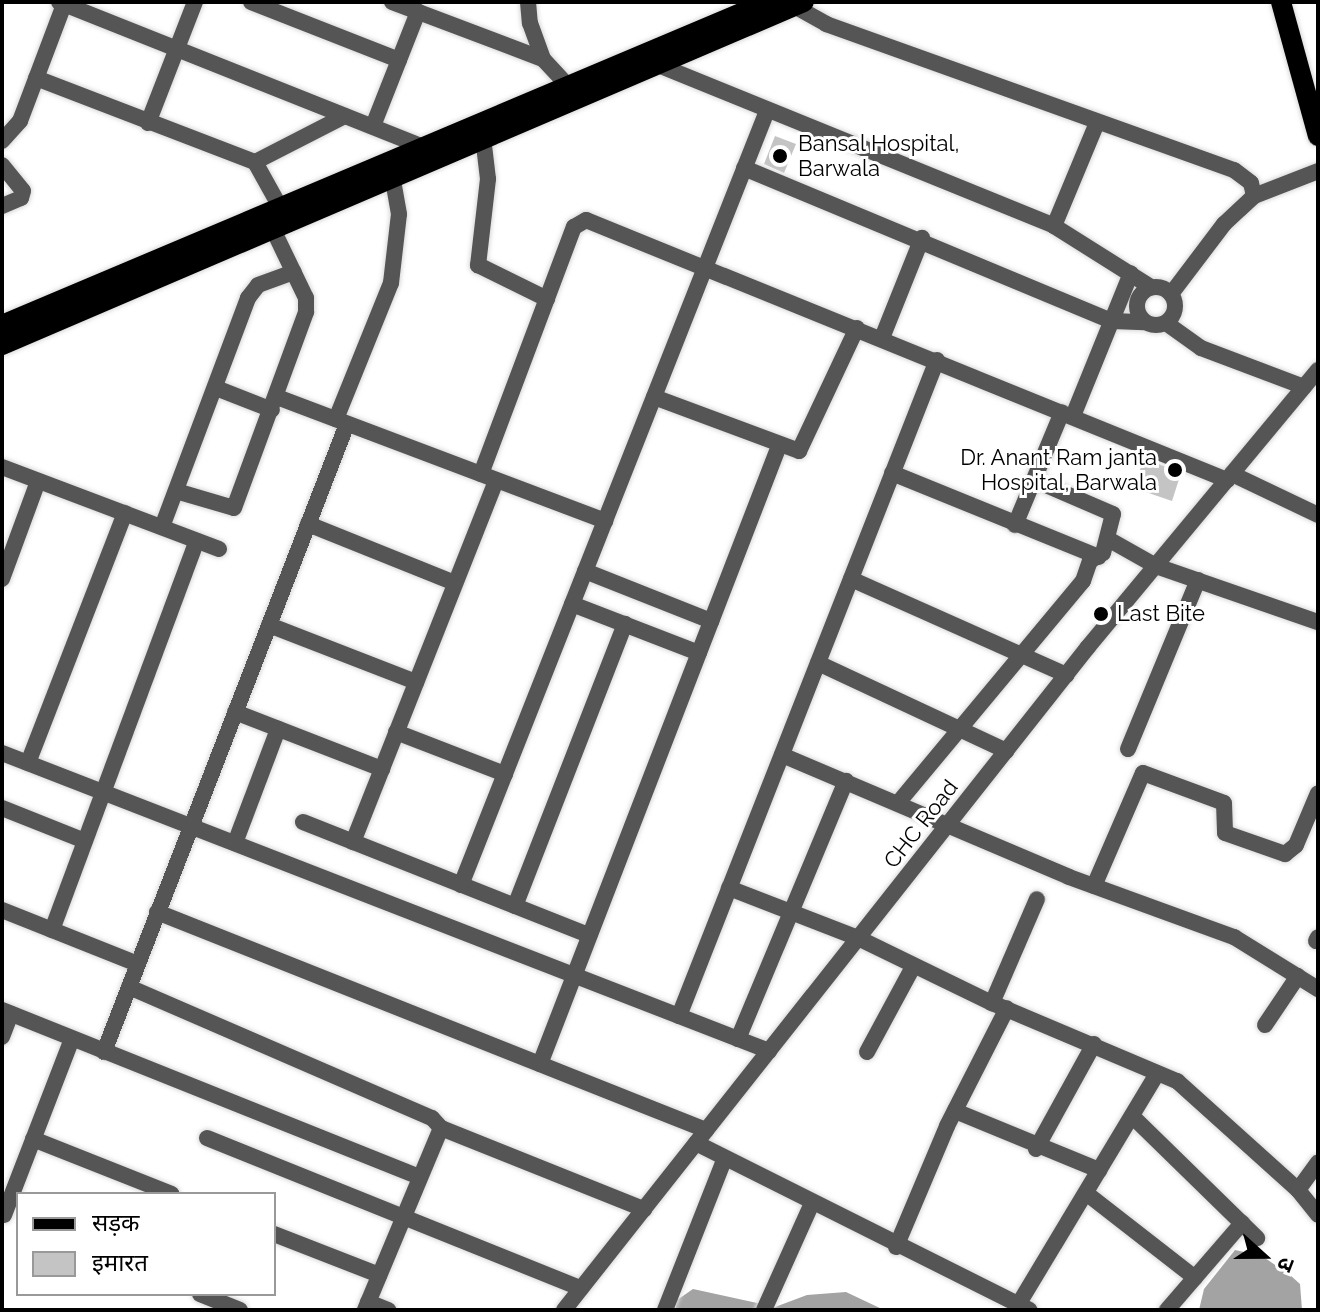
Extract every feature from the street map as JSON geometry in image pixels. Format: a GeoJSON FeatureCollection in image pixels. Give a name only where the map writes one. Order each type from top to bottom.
{"type":"FeatureCollection","features":[{"type":"Feature","properties":{"kind":"main road"},"geometry":{"type":"LineString","coordinates":[[392,169],[421,146],[638,56],[740,8],[767,2]]}},
{"type":"Feature","properties":{"kind":"main road"},"geometry":{"type":"LineString","coordinates":[[1281,2],[1318,136]]}},
{"type":"Feature","properties":{"kind":"main road"},"geometry":{"type":"LineString","coordinates":[[1294,2],[1318,85]]}},
{"type":"Feature","properties":{"kind":"main road"},"geometry":{"type":"LineString","coordinates":[[2,325],[392,169],[483,137],[799,4]]}},
{"type":"Feature","properties":{"kind":"main road"},"geometry":{"type":"LineString","coordinates":[[2,345],[273,216]]}},
{"type":"Feature","properties":{"kind":"street"},"geometry":{"type":"LineString","coordinates":[[148,123],[195,2]]}},
{"type":"Feature","properties":{"kind":"street"},"geometry":{"type":"LineString","coordinates":[[528,2],[543,59]]}},
{"type":"Feature","properties":{"kind":"street"},"geometry":{"type":"LineString","coordinates":[[2,141],[20,121],[63,3],[176,52],[421,146]]}},
{"type":"Feature","properties":{"kind":"street"},"geometry":{"type":"LineString","coordinates":[[259,4],[399,60]]}},
{"type":"Feature","properties":{"kind":"street"},"geometry":{"type":"LineString","coordinates":[[799,4],[826,24],[1096,125],[1234,170],[1251,183],[1254,196]]}},
{"type":"Feature","properties":{"kind":"street"},"geometry":{"type":"LineString","coordinates":[[373,126],[399,60],[404,6],[543,59],[567,85]]}},
{"type":"Feature","properties":{"kind":"street"},"geometry":{"type":"LineString","coordinates":[[638,56],[1054,226],[1151,287],[1171,294]]}},
{"type":"Feature","properties":{"kind":"street"},"geometry":{"type":"LineString","coordinates":[[36,78],[255,162],[345,116]]}},
{"type":"Feature","properties":{"kind":"street"},"geometry":{"type":"LineString","coordinates":[[461,885],[767,111]]}},
{"type":"Feature","properties":{"kind":"street"},"geometry":{"type":"LineString","coordinates":[[1054,226],[1096,125]]}},
{"type":"Feature","properties":{"kind":"street"},"geometry":{"type":"LineString","coordinates":[[483,137],[488,179],[478,265],[547,299]]}},
{"type":"Feature","properties":{"kind":"street"},"geometry":{"type":"LineString","coordinates":[[176,491],[234,508],[308,304],[255,162]]}},
{"type":"Feature","properties":{"kind":"street"},"geometry":{"type":"LineString","coordinates":[[2,165],[23,191],[21,198],[2,206]]}},
{"type":"Feature","properties":{"kind":"street"},"geometry":{"type":"LineString","coordinates":[[744,168],[922,238],[1112,321],[1166,323],[1201,348],[1304,387]]}},
{"type":"Feature","properties":{"kind":"street"},"geometry":{"type":"LineString","coordinates":[[104,1052],[308,524],[391,283],[399,214],[392,169]]}},
{"type":"Feature","properties":{"kind":"street"},"geometry":{"type":"LineString","coordinates":[[1166,323],[1173,315],[1171,294],[1224,224],[1254,196],[1318,171]]}},
{"type":"Feature","properties":{"kind":"street"},"geometry":{"type":"LineString","coordinates":[[353,842],[455,583],[547,299],[579,221],[857,328],[1318,515]]}},
{"type":"Feature","properties":{"kind":"street"},"geometry":{"type":"LineString","coordinates":[[882,338],[922,238]]}},
{"type":"Feature","properties":{"kind":"street"},"geometry":{"type":"LineString","coordinates":[[162,527],[253,289],[294,272]]}},
{"type":"Feature","properties":{"kind":"street"},"geometry":{"type":"LineString","coordinates":[[1015,525],[1112,321],[1131,273]]}},
{"type":"Feature","properties":{"kind":"street"},"geometry":{"type":"LineString","coordinates":[[1145,322],[1137,303],[1151,287]]}},
{"type":"Feature","properties":{"kind":"street"},"geometry":{"type":"LineString","coordinates":[[654,397],[793,451],[803,447],[857,328]]}},
{"type":"Feature","properties":{"kind":"street"},"geometry":{"type":"LineString","coordinates":[[679,1016],[937,360]]}},
{"type":"Feature","properties":{"kind":"street","name":"CHC Road"},"geometry":{"type":"LineString","coordinates":[[564,1310],[1067,675],[1318,370]]}},
{"type":"Feature","properties":{"kind":"street"},"geometry":{"type":"LineString","coordinates":[[216,388],[342,422],[605,521]]}},
{"type":"Feature","properties":{"kind":"street"},"geometry":{"type":"LineString","coordinates":[[540,1064],[779,446]]}},
{"type":"Feature","properties":{"kind":"street"},"geometry":{"type":"LineString","coordinates":[[2,467],[219,549]]}},
{"type":"Feature","properties":{"kind":"street"},"geometry":{"type":"LineString","coordinates":[[892,473],[1099,557]]}},
{"type":"Feature","properties":{"kind":"street"},"geometry":{"type":"LineString","coordinates":[[898,803],[1083,581],[1090,561],[1099,557],[1108,539],[1115,518],[1110,510],[1034,480]]}},
{"type":"Feature","properties":{"kind":"street"},"geometry":{"type":"LineString","coordinates":[[2,579],[38,481]]}},
{"type":"Feature","properties":{"kind":"street"},"geometry":{"type":"LineString","coordinates":[[28,763],[125,513]]}},
{"type":"Feature","properties":{"kind":"street"},"geometry":{"type":"LineString","coordinates":[[308,524],[455,583]]}},
{"type":"Feature","properties":{"kind":"street"},"geometry":{"type":"LineString","coordinates":[[1108,539],[1156,566],[1318,622]]}},
{"type":"Feature","properties":{"kind":"street"},"geometry":{"type":"LineString","coordinates":[[52,930],[197,541]]}},
{"type":"Feature","properties":{"kind":"street"},"geometry":{"type":"LineString","coordinates":[[585,571],[711,621]]}},
{"type":"Feature","properties":{"kind":"street"},"geometry":{"type":"LineString","coordinates":[[851,579],[1067,675]]}},
{"type":"Feature","properties":{"kind":"street"},"geometry":{"type":"LineString","coordinates":[[1128,749],[1198,580]]}},
{"type":"Feature","properties":{"kind":"street"},"geometry":{"type":"LineString","coordinates":[[572,604],[699,653]]}},
{"type":"Feature","properties":{"kind":"street"},"geometry":{"type":"LineString","coordinates":[[515,906],[625,624]]}},
{"type":"Feature","properties":{"kind":"street"},"geometry":{"type":"LineString","coordinates":[[269,625],[416,682]]}},
{"type":"Feature","properties":{"kind":"street"},"geometry":{"type":"LineString","coordinates":[[818,663],[1007,751]]}},
{"type":"Feature","properties":{"kind":"street"},"geometry":{"type":"LineString","coordinates":[[235,712],[382,769]]}},
{"type":"Feature","properties":{"kind":"street"},"geometry":{"type":"LineString","coordinates":[[235,843],[278,729]]}},
{"type":"Feature","properties":{"kind":"street"},"geometry":{"type":"LineString","coordinates":[[396,732],[505,774]]}},
{"type":"Feature","properties":{"kind":"street"},"geometry":{"type":"LineString","coordinates":[[2,753],[769,1051]]}},
{"type":"Feature","properties":{"kind":"street"},"geometry":{"type":"LineString","coordinates":[[782,755],[1094,886],[1234,937],[1318,989]]}},
{"type":"Feature","properties":{"kind":"street"},"geometry":{"type":"LineString","coordinates":[[1094,886],[1143,773],[1224,803],[1227,811],[1222,830],[1279,853],[1296,845],[1318,793]]}},
{"type":"Feature","properties":{"kind":"street"},"geometry":{"type":"LineString","coordinates":[[738,1039],[846,781]]}},
{"type":"Feature","properties":{"kind":"street"},"geometry":{"type":"LineString","coordinates":[[3,813],[85,841]]}},
{"type":"Feature","properties":{"kind":"street"},"geometry":{"type":"LineString","coordinates":[[303,822],[589,935]]}},
{"type":"Feature","properties":{"kind":"street"},"geometry":{"type":"LineString","coordinates":[[729,888],[858,938],[999,1006],[1177,1081],[1298,1190],[1318,1215]]}},
{"type":"Feature","properties":{"kind":"street"},"geometry":{"type":"LineString","coordinates":[[896,1247],[999,1006],[1037,899]]}},
{"type":"Feature","properties":{"kind":"street"},"geometry":{"type":"LineString","coordinates":[[2,910],[138,964]]}},
{"type":"Feature","properties":{"kind":"street"},"geometry":{"type":"LineString","coordinates":[[157,912],[540,1064],[701,1136],[725,1158],[896,1247],[1024,1308],[1099,1170],[1157,1074]]}},
{"type":"Feature","properties":{"kind":"street"},"geometry":{"type":"LineString","coordinates":[[867,1052],[913,967]]}},
{"type":"Feature","properties":{"kind":"street"},"geometry":{"type":"LineString","coordinates":[[1265,1025],[1298,976]]}},
{"type":"Feature","properties":{"kind":"street"},"geometry":{"type":"LineString","coordinates":[[129,987],[432,1118],[441,1128],[644,1209]]}},
{"type":"Feature","properties":{"kind":"street"},"geometry":{"type":"LineString","coordinates":[[2,1037],[7,1012],[420,1177]]}},
{"type":"Feature","properties":{"kind":"street"},"geometry":{"type":"LineString","coordinates":[[8,1216],[33,1139],[72,1039]]}},
{"type":"Feature","properties":{"kind":"street"},"geometry":{"type":"LineString","coordinates":[[1036,1149],[1094,1044]]}},
{"type":"Feature","properties":{"kind":"street"},"geometry":{"type":"LineString","coordinates":[[955,1111],[1036,1149],[1099,1170]]}},
{"type":"Feature","properties":{"kind":"street"},"geometry":{"type":"LineString","coordinates":[[1132,1116],[1257,1238]]}},
{"type":"Feature","properties":{"kind":"street"},"geometry":{"type":"LineString","coordinates":[[388,1310],[366,1306],[441,1128]]}},
{"type":"Feature","properties":{"kind":"street"},"geometry":{"type":"LineString","coordinates":[[207,1138],[581,1288]]}},
{"type":"Feature","properties":{"kind":"street"},"geometry":{"type":"LineString","coordinates":[[33,1139],[167,1192]]}},
{"type":"Feature","properties":{"kind":"street"},"geometry":{"type":"LineString","coordinates":[[665,1310],[725,1158]]}},
{"type":"Feature","properties":{"kind":"street"},"geometry":{"type":"LineString","coordinates":[[1298,1190],[1318,1162]]}},
{"type":"Feature","properties":{"kind":"street"},"geometry":{"type":"LineString","coordinates":[[1086,1193],[1195,1278]]}},
{"type":"Feature","properties":{"kind":"street"},"geometry":{"type":"LineString","coordinates":[[764,1310],[812,1203]]}},
{"type":"Feature","properties":{"kind":"street"},"geometry":{"type":"LineString","coordinates":[[1167,1310],[1242,1223]]}},
{"type":"Feature","properties":{"kind":"street"},"geometry":{"type":"LineString","coordinates":[[276,1235],[379,1275]]}},
{"type":"Feature","properties":{"kind":"street"},"geometry":{"type":"LineString","coordinates":[[205,1296],[240,1310]]}},
{"type":"Feature","properties":{"kind":"shaded area"},"geometry":{"type":"Polygon","coordinates":[[[1235,1250],[1262,1256],[1290,1275],[1300,1284],[1302,1310],[1199,1310],[1204,1289],[1235,1250]]]}},
{"type":"Feature","properties":{"kind":"shaded area"},"geometry":{"type":"Polygon","coordinates":[[[693,1289],[775,1307],[807,1295],[846,1292],[884,1310],[675,1310],[677,1300],[693,1289]]]}},
{"type":"Feature","properties":{"kind":"building"},"geometry":{"type":"Polygon","coordinates":[[[775,136],[796,144],[784,173],[764,164],[775,136]]]}},
{"type":"Feature","properties":{"kind":"building"},"geometry":{"type":"Polygon","coordinates":[[[1144,458],[1181,473],[1172,501],[1134,488],[1144,458]]]}},
{"type":"Feature","properties":{"kind":"place","name":"Bansal Hospital, Barwala"},"geometry":{"type":"Point","coordinates":[780,156]}},
{"type":"Feature","properties":{"kind":"place","name":"Dr. Anant Ram janta Hospital, Barwala"},"geometry":{"type":"Point","coordinates":[1175,470]}},
{"type":"Feature","properties":{"kind":"place","name":"Last Bite"},"geometry":{"type":"Point","coordinates":[1101,614]}}]}
